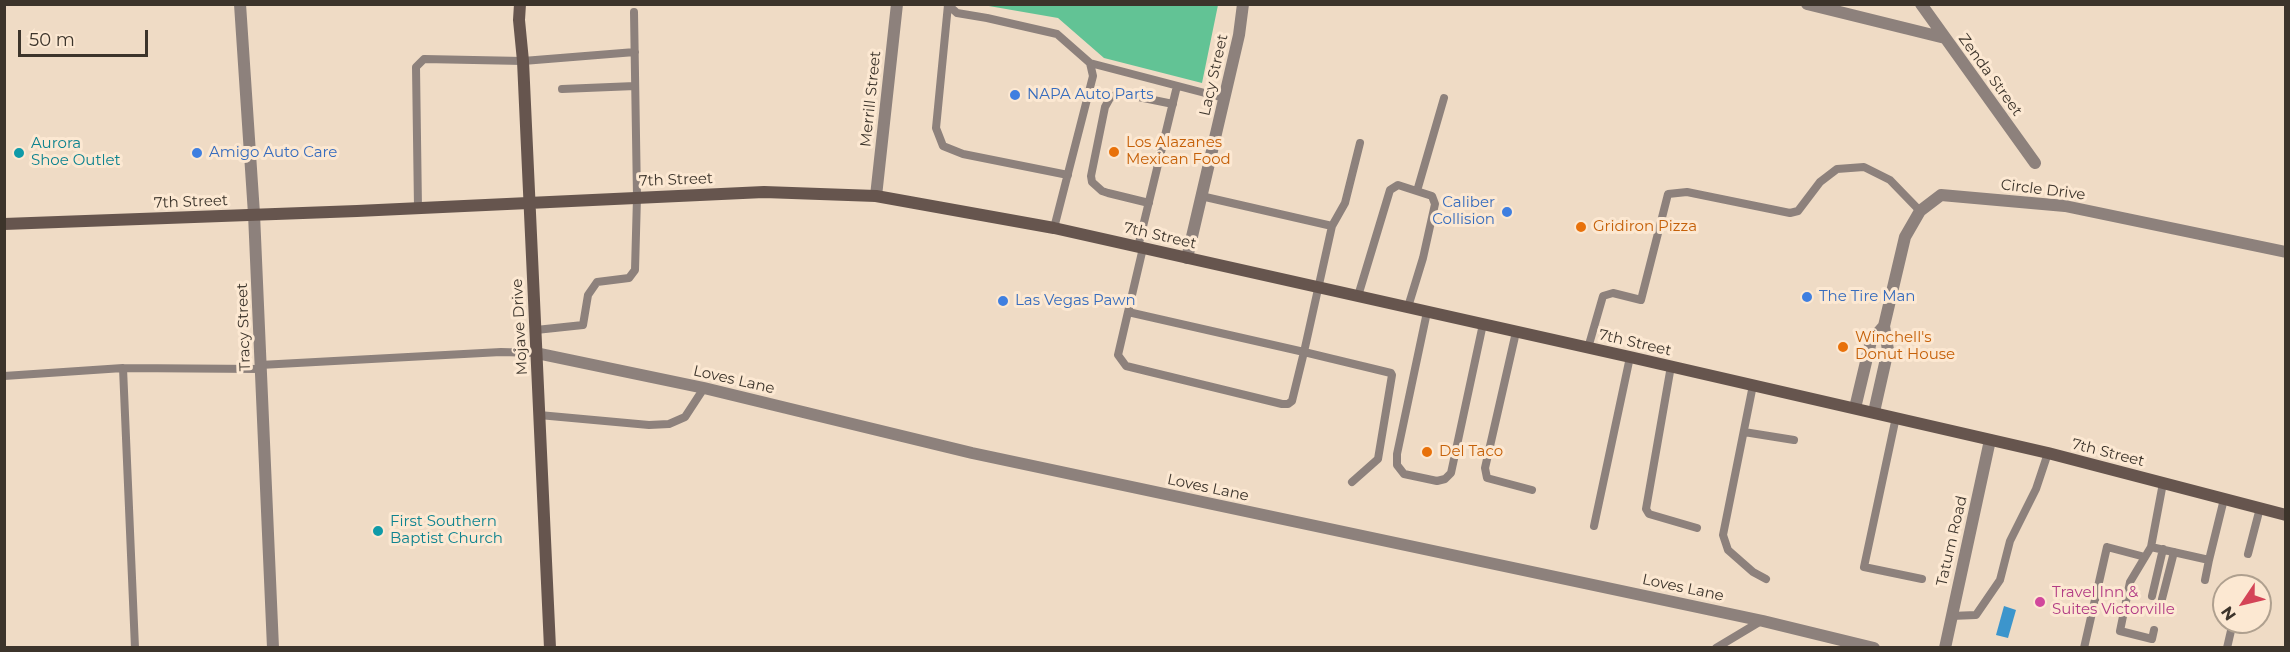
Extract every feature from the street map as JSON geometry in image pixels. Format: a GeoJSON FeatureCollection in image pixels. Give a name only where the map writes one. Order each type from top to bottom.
{"type":"FeatureCollection","features":[{"type":"Feature","properties":{"kind":"main road","name":"Mojave Drive"},"geometry":{"type":"LineString","coordinates":[[520,4],[550,648]]}},
{"type":"Feature","properties":{"kind":"main road","name":"7th Street"},"geometry":{"type":"LineString","coordinates":[[4,224],[764,192],[876,196],[1054,228],[1671,366],[2048,453],[2286,515]]}},
{"type":"Feature","properties":{"kind":"street","name":"Tracy Street"},"geometry":{"type":"LineString","coordinates":[[240,4],[254,214],[273,648]]}},
{"type":"Feature","properties":{"kind":"street","name":"Merrill Street"},"geometry":{"type":"LineString","coordinates":[[876,196],[897,4]]}},
{"type":"Feature","properties":{"kind":"street","name":"Lacy Street"},"geometry":{"type":"LineString","coordinates":[[1187,258],[1239,35],[1243,4]]}},
{"type":"Feature","properties":{"kind":"street"},"geometry":{"type":"LineString","coordinates":[[1808,4],[1945,38]]}},
{"type":"Feature","properties":{"kind":"street","name":"Zenda Street"},"geometry":{"type":"LineString","coordinates":[[1921,4],[2035,164]]}},
{"type":"Feature","properties":{"kind":"street","name":"Circle Drive"},"geometry":{"type":"LineString","coordinates":[[1874,412],[1888,350],[1884,326],[1905,237],[1920,211],[1941,195],[2065,206],[2286,252]]}},
{"type":"Feature","properties":{"kind":"street","name":"Circle Drive"},"geometry":{"type":"LineString","coordinates":[[1855,408],[1871,341],[1884,326]]}},
{"type":"Feature","properties":{"kind":"street","name":"Loves Lane"},"geometry":{"type":"LineString","coordinates":[[536,353],[704,388],[972,453],[1763,621],[1874,648]]}},
{"type":"Feature","properties":{"kind":"street","name":"Tatum Road"},"geometry":{"type":"LineString","coordinates":[[1945,648],[1990,440]]}},
{"type":"Feature","properties":{"kind":"lane"},"geometry":{"type":"LineString","coordinates":[[947,4],[957,13],[1057,34],[1090,63],[1224,98]]}},
{"type":"Feature","properties":{"kind":"lane"},"geometry":{"type":"LineString","coordinates":[[947,4],[936,128],[943,146],[963,154],[1068,175]]}},
{"type":"Feature","properties":{"kind":"lane"},"geometry":{"type":"LineString","coordinates":[[536,330],[583,325],[588,295],[597,282],[629,278],[635,270],[637,197],[634,12]]}},
{"type":"Feature","properties":{"kind":"lane"},"geometry":{"type":"LineString","coordinates":[[418,208],[416,67],[424,59],[524,61],[635,52]]}},
{"type":"Feature","properties":{"kind":"lane"},"geometry":{"type":"LineString","coordinates":[[1054,228],[1093,76],[1090,63]]}},
{"type":"Feature","properties":{"kind":"lane"},"geometry":{"type":"LineString","coordinates":[[562,89],[635,86]]}},
{"type":"Feature","properties":{"kind":"lane"},"geometry":{"type":"LineString","coordinates":[[1177,86],[1149,203],[1118,356],[1126,366],[1282,404],[1292,401],[1332,226],[1345,203],[1360,143]]}},
{"type":"Feature","properties":{"kind":"lane"},"geometry":{"type":"LineString","coordinates":[[1149,203],[1108,194],[1092,182],[1091,176],[1105,107],[1110,98],[1119,93],[1173,104]]}},
{"type":"Feature","properties":{"kind":"lane"},"geometry":{"type":"LineString","coordinates":[[1417,191],[1444,98]]}},
{"type":"Feature","properties":{"kind":"lane"},"geometry":{"type":"LineString","coordinates":[[1588,348],[1603,296],[1613,293],[1641,300],[1668,194],[1687,192],[1790,213],[1798,211],[1820,182],[1838,170],[1864,166],[1890,180],[1920,211]]}},
{"type":"Feature","properties":{"kind":"lane"},"geometry":{"type":"LineString","coordinates":[[1358,296],[1390,190],[1398,185],[1432,196],[1436,204],[1408,307]]}},
{"type":"Feature","properties":{"kind":"lane"},"geometry":{"type":"LineString","coordinates":[[1201,196],[1332,226]]}},
{"type":"Feature","properties":{"kind":"lane"},"geometry":{"type":"LineString","coordinates":[[1128,312],[1387,371],[1392,375],[1378,459],[1352,482]]}},
{"type":"Feature","properties":{"kind":"lane"},"geometry":{"type":"LineString","coordinates":[[1427,312],[1397,454],[1397,465],[1404,474],[1426,479],[1437,481],[1445,479],[1451,473],[1483,324]]}},
{"type":"Feature","properties":{"kind":"lane"},"geometry":{"type":"LineString","coordinates":[[1516,332],[1485,468],[1487,478],[1532,490]]}},
{"type":"Feature","properties":{"kind":"lane"},"geometry":{"type":"LineString","coordinates":[[4,376],[123,368],[260,367],[501,352],[536,353]]}},
{"type":"Feature","properties":{"kind":"lane"},"geometry":{"type":"LineString","coordinates":[[1594,526],[1630,357]]}},
{"type":"Feature","properties":{"kind":"lane"},"geometry":{"type":"LineString","coordinates":[[1671,366],[1646,509],[1649,514],[1697,528]]}},
{"type":"Feature","properties":{"kind":"lane"},"geometry":{"type":"LineString","coordinates":[[123,368],[135,648]]}},
{"type":"Feature","properties":{"kind":"lane"},"geometry":{"type":"LineString","coordinates":[[1754,385],[1723,535],[1728,550],[1753,572],[1766,579]]}},
{"type":"Feature","properties":{"kind":"lane"},"geometry":{"type":"LineString","coordinates":[[539,415],[649,425],[669,424],[685,417],[704,388]]}},
{"type":"Feature","properties":{"kind":"lane"},"geometry":{"type":"LineString","coordinates":[[1896,417],[1864,567],[1922,579]]}},
{"type":"Feature","properties":{"kind":"lane"},"geometry":{"type":"LineString","coordinates":[[1744,432],[1794,440]]}},
{"type":"Feature","properties":{"kind":"lane"},"geometry":{"type":"LineString","coordinates":[[1951,616],[1976,615],[2000,580],[2010,541],[2036,489],[2048,453]]}},
{"type":"Feature","properties":{"kind":"lane"},"geometry":{"type":"LineString","coordinates":[[2154,630],[2152,639],[2120,631],[2130,582],[2151,547],[2163,483]]}},
{"type":"Feature","properties":{"kind":"lane"},"geometry":{"type":"LineString","coordinates":[[2205,580],[2224,499]]}},
{"type":"Feature","properties":{"kind":"lane"},"geometry":{"type":"LineString","coordinates":[[2248,554],[2260,508]]}},
{"type":"Feature","properties":{"kind":"lane"},"geometry":{"type":"LineString","coordinates":[[2084,648],[2108,547],[2145,557]]}},
{"type":"Feature","properties":{"kind":"lane"},"geometry":{"type":"LineString","coordinates":[[2151,547],[2209,560]]}},
{"type":"Feature","properties":{"kind":"lane"},"geometry":{"type":"LineString","coordinates":[[2152,596],[2163,549]]}},
{"type":"Feature","properties":{"kind":"lane"},"geometry":{"type":"LineString","coordinates":[[2162,599],[2174,552]]}},
{"type":"Feature","properties":{"kind":"lane"},"geometry":{"type":"LineString","coordinates":[[1716,648],[1763,621]]}},
{"type":"Feature","properties":{"kind":"lane"},"geometry":{"type":"LineString","coordinates":[[2140,636],[2143,627]]}},
{"type":"Feature","properties":{"kind":"green space"},"geometry":{"type":"Polygon","coordinates":[[[1218,4],[1202,83],[1104,58],[1058,18],[983,5],[1218,4]]]}},
{"type":"Feature","properties":{"kind":"water"},"geometry":{"type":"Polygon","coordinates":[[[2004,606],[2016,610],[2008,638],[1996,635],[2004,606]]]}},
{"type":"Feature","properties":{"kind":"place","name":"NAPA Auto Parts"},"geometry":{"type":"Point","coordinates":[1015,95]}},
{"type":"Feature","properties":{"kind":"place","name":"Los Alazanes Mexican Food"},"geometry":{"type":"Point","coordinates":[1114,152]}},
{"type":"Feature","properties":{"kind":"place","name":"Aurora Shoe Outlet"},"geometry":{"type":"Point","coordinates":[19,153]}},
{"type":"Feature","properties":{"kind":"place","name":"Amigo Auto Care"},"geometry":{"type":"Point","coordinates":[197,153]}},
{"type":"Feature","properties":{"kind":"place","name":"Caliber Collision"},"geometry":{"type":"Point","coordinates":[1507,212]}},
{"type":"Feature","properties":{"kind":"place","name":"Gridiron Pizza"},"geometry":{"type":"Point","coordinates":[1581,227]}},
{"type":"Feature","properties":{"kind":"place","name":"The Tire Man"},"geometry":{"type":"Point","coordinates":[1807,297]}},
{"type":"Feature","properties":{"kind":"place","name":"Las Vegas Pawn"},"geometry":{"type":"Point","coordinates":[1003,301]}},
{"type":"Feature","properties":{"kind":"place","name":"Winchell's Donut House"},"geometry":{"type":"Point","coordinates":[1843,347]}},
{"type":"Feature","properties":{"kind":"place","name":"Del Taco"},"geometry":{"type":"Point","coordinates":[1427,452]}},
{"type":"Feature","properties":{"kind":"place","name":"First Southern Baptist Church"},"geometry":{"type":"Point","coordinates":[378,531]}},
{"type":"Feature","properties":{"kind":"place","name":"Travel Inn & Suites Victorville"},"geometry":{"type":"Point","coordinates":[2040,602]}}]}
